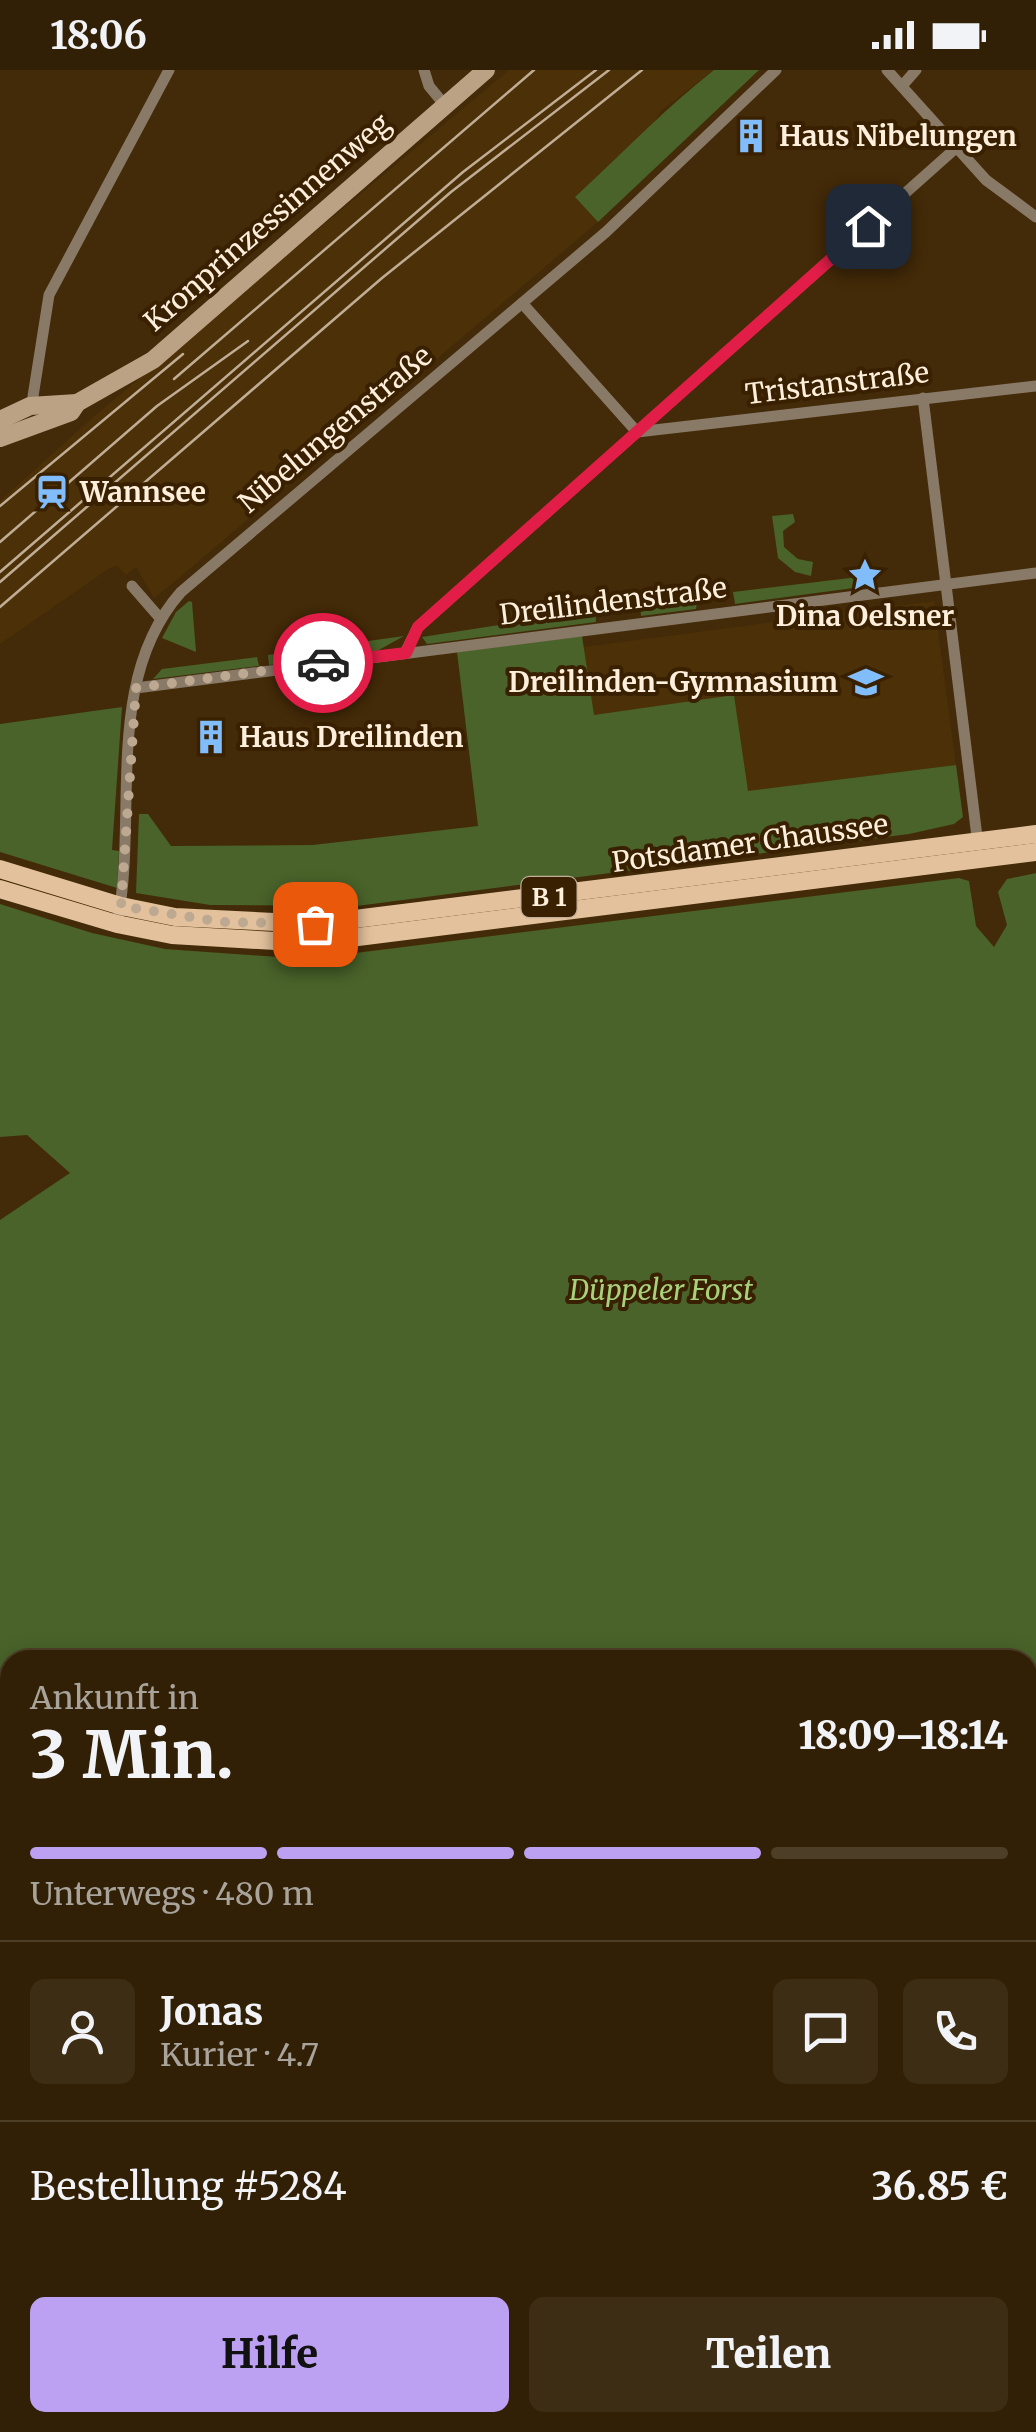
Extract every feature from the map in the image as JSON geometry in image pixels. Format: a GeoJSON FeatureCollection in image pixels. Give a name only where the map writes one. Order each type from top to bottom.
{"type":"FeatureCollection","features":[{"type":"Feature","properties":{"kind":"main road","name":"Kronprinzessinnenweg"},"geometry":{"type":"LineString","coordinates":[[0,420],[78,403],[153,360],[486,70]]}},
{"type":"Feature","properties":{"kind":"main road","name":"Kronprinzessinnenweg"},"geometry":{"type":"LineString","coordinates":[[0,438],[34,415]]}},
{"type":"Feature","properties":{"kind":"main road","name":"Potsdamer Chaussee"},"geometry":{"type":"LineString","coordinates":[[979,851],[1036,834]]}},
{"type":"Feature","properties":{"kind":"main road","name":"Potsdamer Chaussee"},"geometry":{"type":"LineString","coordinates":[[0,890],[119,915],[241,924],[349,923],[979,851],[1036,852]]}},
{"type":"Feature","properties":{"kind":"main road","name":"Potsdamer Chaussee"},"geometry":{"type":"LineString","coordinates":[[0,869],[119,915]]}},
{"type":"Feature","properties":{"kind":"street"},"geometry":{"type":"LineString","coordinates":[[34,415],[49,295],[169,70]]}},
{"type":"Feature","properties":{"kind":"street"},"geometry":{"type":"LineString","coordinates":[[424,70],[429,86],[443,104]]}},
{"type":"Feature","properties":{"kind":"street","name":"Nibelungenstraße"},"geometry":{"type":"LineString","coordinates":[[119,915],[136,688],[159,617],[181,592],[606,232],[776,70]]}},
{"type":"Feature","properties":{"kind":"street"},"geometry":{"type":"LineString","coordinates":[[887,70],[986,180],[1036,218]]}},
{"type":"Feature","properties":{"kind":"street"},"geometry":{"type":"LineString","coordinates":[[902,86],[916,70]]}},
{"type":"Feature","properties":{"kind":"street"},"geometry":{"type":"LineString","coordinates":[[406,653],[418,627],[956,147]]}},
{"type":"Feature","properties":{"kind":"street"},"geometry":{"type":"LineString","coordinates":[[522,303],[637,432]]}},
{"type":"Feature","properties":{"kind":"street","name":"Tristanstraße"},"geometry":{"type":"LineString","coordinates":[[637,432],[1036,386]]}},
{"type":"Feature","properties":{"kind":"street"},"geometry":{"type":"LineString","coordinates":[[923,398],[979,851]]}},
{"type":"Feature","properties":{"kind":"street","name":"Dreilindenstraße"},"geometry":{"type":"LineString","coordinates":[[136,688],[1036,572]]}},
{"type":"Feature","properties":{"kind":"street"},"geometry":{"type":"LineString","coordinates":[[132,586],[159,617]]}},
{"type":"Feature","properties":{"kind":"shaded area"},"geometry":{"type":"Polygon","coordinates":[[[509,70],[714,70],[661,111],[649,130],[575,197],[598,222],[172,584],[154,598],[136,567],[126,575],[117,566],[110,568],[0,644],[0,501],[92,418],[509,70]]]}},
{"type":"Feature","properties":{"kind":"shaded area"},"geometry":{"type":"Polygon","coordinates":[[[934,601],[956,765],[605,810],[583,647],[934,601]]]}},
{"type":"Feature","properties":{"kind":"green space"},"geometry":{"type":"Polygon","coordinates":[[[714,70],[759,70],[598,222],[575,197],[714,70]]]}},
{"type":"Feature","properties":{"kind":"green space"},"geometry":{"type":"Polygon","coordinates":[[[793,514],[795,522],[783,531],[784,547],[798,559],[813,562],[811,576],[795,572],[778,558],[772,516],[793,514]]]}},
{"type":"Feature","properties":{"kind":"green space"},"geometry":{"type":"Polygon","coordinates":[[[875,575],[876,585],[735,604],[733,592],[875,575]]]}},
{"type":"Feature","properties":{"kind":"green space"},"geometry":{"type":"Polygon","coordinates":[[[698,596],[696,609],[641,616],[640,604],[698,596]]]}},
{"type":"Feature","properties":{"kind":"green space"},"geometry":{"type":"Polygon","coordinates":[[[189,601],[196,652],[162,638],[176,612],[189,601]]]}},
{"type":"Feature","properties":{"kind":"green space"},"geometry":{"type":"Polygon","coordinates":[[[595,610],[596,622],[427,644],[422,637],[595,610]]]}},
{"type":"Feature","properties":{"kind":"green space"},"geometry":{"type":"Polygon","coordinates":[[[404,636],[377,651],[269,665],[268,655],[404,636]]]}},
{"type":"Feature","properties":{"kind":"green space"},"geometry":{"type":"Polygon","coordinates":[[[582,636],[594,715],[734,695],[748,791],[956,765],[963,817],[954,824],[909,834],[357,906],[210,905],[136,893],[139,814],[148,814],[171,846],[313,845],[478,826],[457,652],[582,636]]]}},
{"type":"Feature","properties":{"kind":"green space"},"geometry":{"type":"Polygon","coordinates":[[[257,657],[259,666],[153,679],[162,669],[257,657]]]}},
{"type":"Feature","properties":{"kind":"green space"},"geometry":{"type":"Polygon","coordinates":[[[122,707],[112,850],[119,851],[117,888],[0,852],[0,724],[122,707]]]}},
{"type":"Feature","properties":{"kind":"green space","name":"Düppeler Forst"},"geometry":{"type":"Polygon","coordinates":[[[1036,873],[1036,1650],[0,1650],[0,1220],[70,1173],[27,1135],[0,1137],[0,904],[92,933],[165,949],[307,959],[959,878],[969,881],[976,926],[994,947],[1007,925],[998,892],[1007,879],[1036,873]]]}},
{"type":"Feature","properties":{"kind":"tram line"},"geometry":{"type":"LineString","coordinates":[[174,379],[534,70]]}},
{"type":"Feature","properties":{"kind":"tram line"},"geometry":{"type":"LineString","coordinates":[[0,572],[463,172],[596,70]]}},
{"type":"Feature","properties":{"kind":"tram line"},"geometry":{"type":"LineString","coordinates":[[0,542],[157,406],[248,341]]}},
{"type":"Feature","properties":{"kind":"tram line"},"geometry":{"type":"LineString","coordinates":[[0,506],[183,354]]}},
{"type":"Feature","properties":{"kind":"railway"},"geometry":{"type":"LineString","coordinates":[[0,582],[451,192],[609,70]]}},
{"type":"Feature","properties":{"kind":"railway"},"geometry":{"type":"LineString","coordinates":[[0,607],[382,278],[642,70]]}},
{"type":"Feature","properties":{"kind":"way so far"},"geometry":{"type":"LineString","coordinates":[[315,924],[222,922],[121,906],[136,688],[323,663]]}},
{"type":"Feature","properties":{"kind":"place","name":"Haus Nibelungen"},"geometry":{"type":"Point","coordinates":[751,136]}},
{"type":"Feature","properties":{"kind":"place","name":"Wannsee"},"geometry":{"type":"Point","coordinates":[52,492]}},
{"type":"Feature","properties":{"kind":"place","name":"Dina Oelsner"},"geometry":{"type":"Point","coordinates":[865,575]}},
{"type":"Feature","properties":{"kind":"place","name":"Dreilinden-Gymnasium"},"geometry":{"type":"Point","coordinates":[866,682]}},
{"type":"Feature","properties":{"kind":"place","name":"Haus Dreilinden"},"geometry":{"type":"Point","coordinates":[211,737]}},
{"type":"Feature","properties":{"kind":"route"},"geometry":{"type":"LineString","coordinates":[[323,663],[406,653],[405,645],[418,627],[868,226]]}}]}
